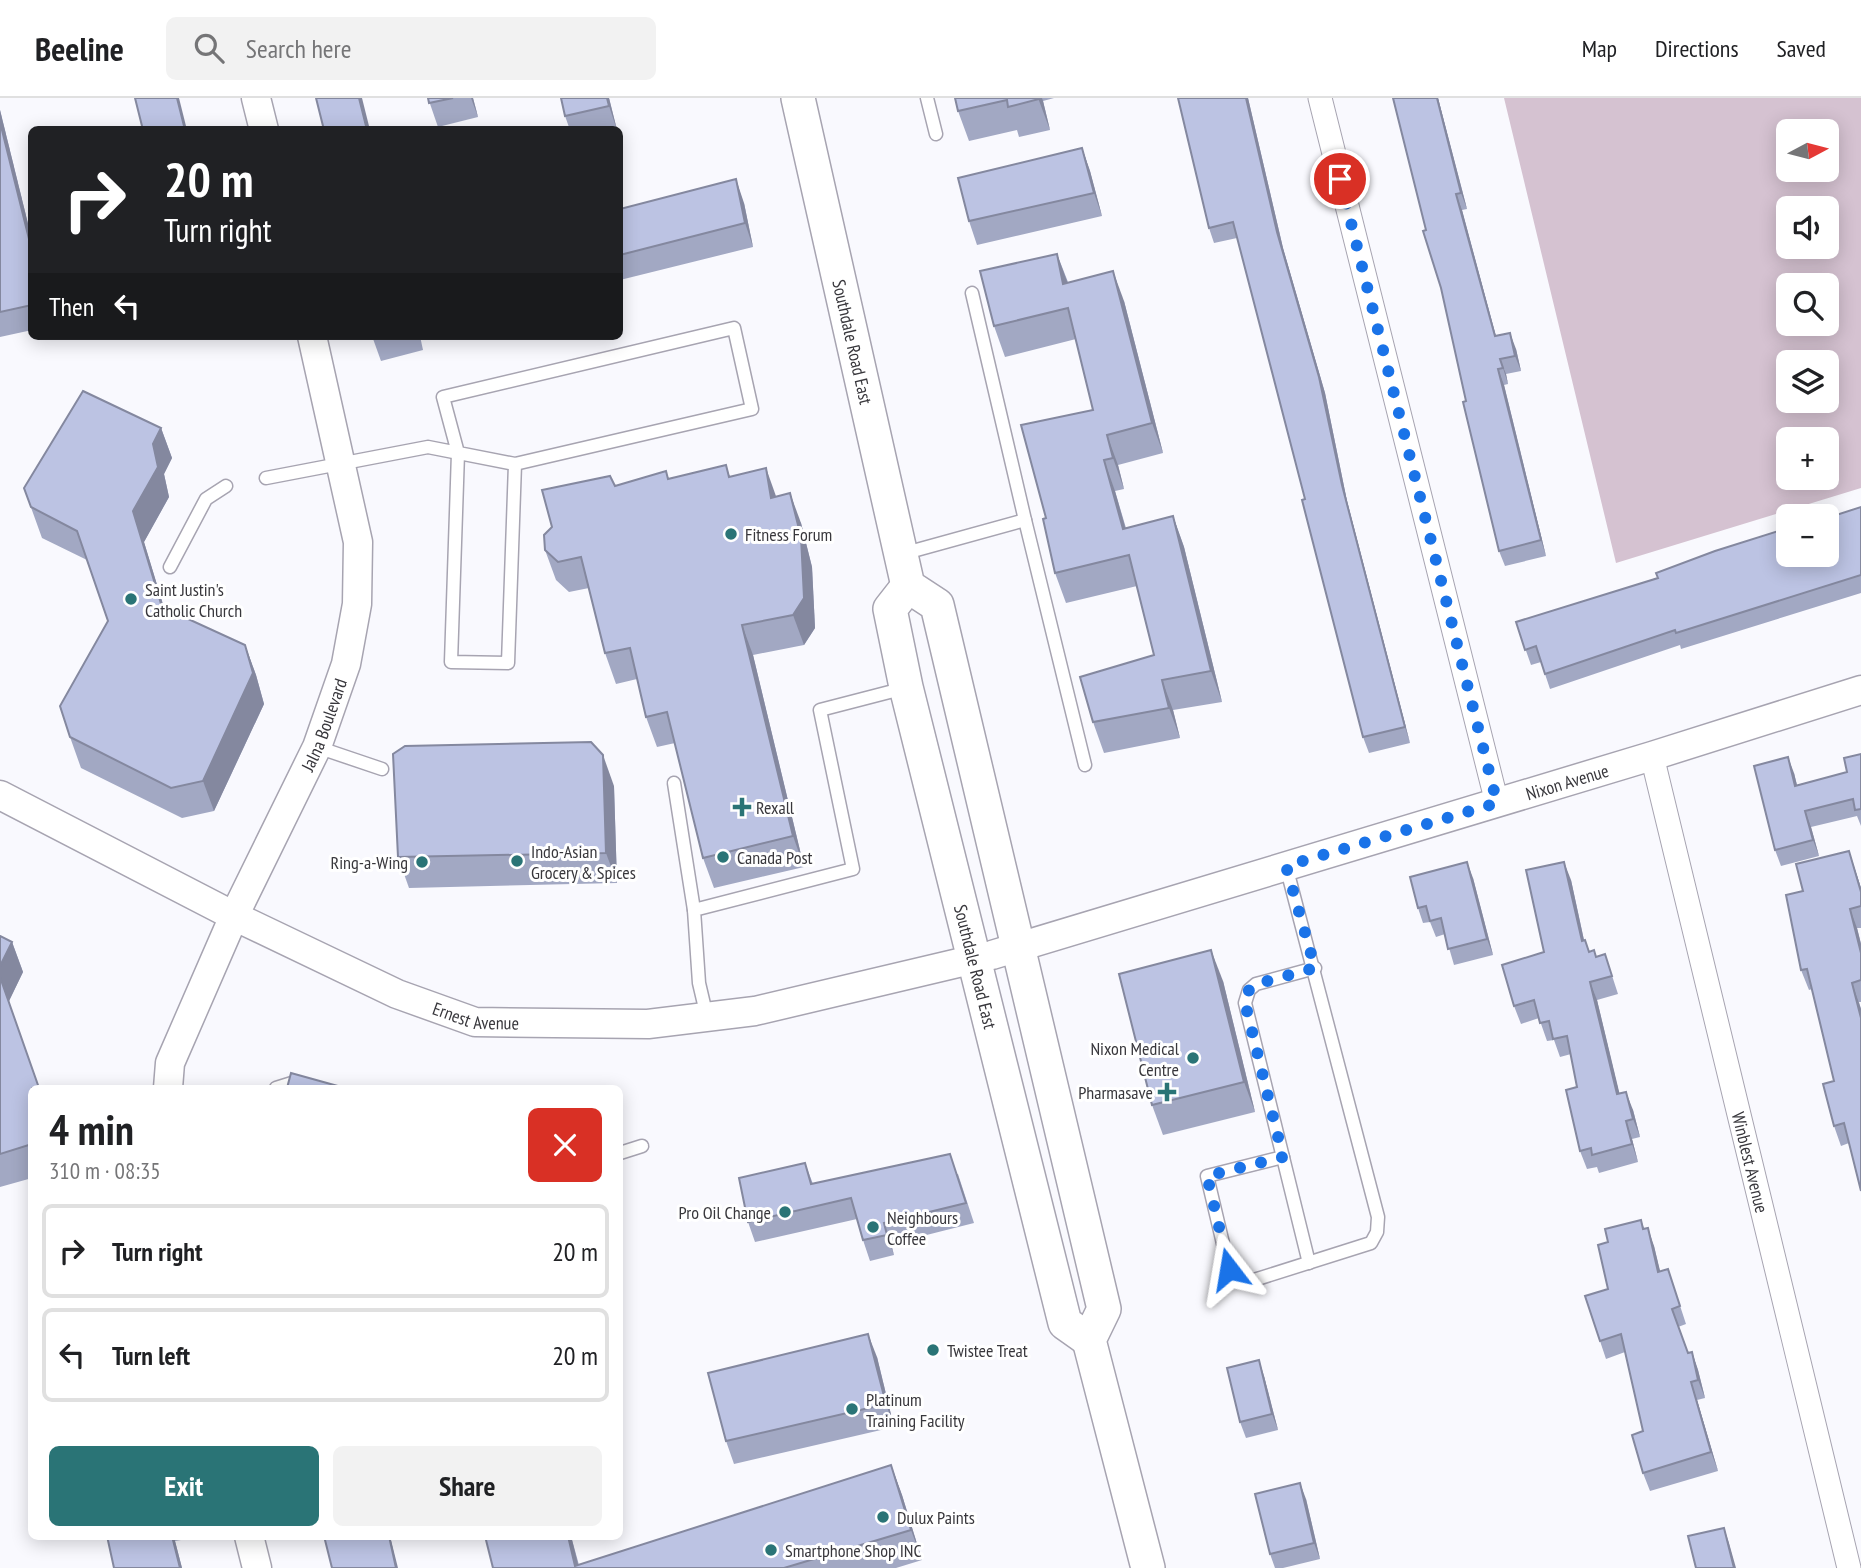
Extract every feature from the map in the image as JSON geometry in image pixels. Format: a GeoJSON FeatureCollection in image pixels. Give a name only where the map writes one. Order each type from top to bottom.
{"type":"FeatureCollection","features":[{"type":"Feature","properties":{"kind":"main road","name":"Southdale Road East"},"geometry":{"type":"LineString","coordinates":[[798,98],[908,586],[937,605],[994,954],[1065,1323],[1089,1340],[1104,1310],[994,954],[906,687],[890,609],[908,586]]}},
{"type":"Feature","properties":{"kind":"main road"},"geometry":{"type":"LineString","coordinates":[[1089,1340],[1148,1568]]}},
{"type":"Feature","properties":{"kind":"street"},"geometry":{"type":"LineString","coordinates":[[256,98],[263,126]]}},
{"type":"Feature","properties":{"kind":"street"},"geometry":{"type":"LineString","coordinates":[[1320,98],[1497,803]]}},
{"type":"Feature","properties":{"kind":"street","name":"Jalna Boulevard"},"geometry":{"type":"LineString","coordinates":[[167,1085],[170,1063],[234,916],[317,747],[346,664],[357,604],[358,542],[314,340]]}},
{"type":"Feature","properties":{"kind":"street","name":"Nixon Avenue"},"geometry":{"type":"LineString","coordinates":[[994,954],[1652,756],[1861,690]]}},
{"type":"Feature","properties":{"kind":"street","name":"Winblest Avenue"},"geometry":{"type":"LineString","coordinates":[[1652,756],[1849,1568]]}},
{"type":"Feature","properties":{"kind":"street","name":"Ernest Avenue"},"geometry":{"type":"LineString","coordinates":[[0,795],[234,916],[397,994],[475,1022],[648,1024],[755,1012],[994,954]]}},
{"type":"Feature","properties":{"kind":"street"},"geometry":{"type":"LineString","coordinates":[[250,1540],[257,1568]]}},
{"type":"Feature","properties":{"kind":"lane"},"geometry":{"type":"LineString","coordinates":[[927,98],[936,134]]}},
{"type":"Feature","properties":{"kind":"lane"},"geometry":{"type":"LineString","coordinates":[[972,293],[1085,765]]}},
{"type":"Feature","properties":{"kind":"lane"},"geometry":{"type":"LineString","coordinates":[[265,478],[428,447],[458,453],[515,464],[752,409],[734,328],[443,397],[458,453],[451,663],[508,663],[515,464]]}},
{"type":"Feature","properties":{"kind":"lane"},"geometry":{"type":"LineString","coordinates":[[170,567],[206,499],[226,486]]}},
{"type":"Feature","properties":{"kind":"lane"},"geometry":{"type":"LineString","coordinates":[[901,554],[1025,520]]}},
{"type":"Feature","properties":{"kind":"lane"},"geometry":{"type":"LineString","coordinates":[[694,910],[853,869],[820,710],[906,687]]}},
{"type":"Feature","properties":{"kind":"lane"},"geometry":{"type":"LineString","coordinates":[[317,747],[382,769]]}},
{"type":"Feature","properties":{"kind":"lane"},"geometry":{"type":"LineString","coordinates":[[674,783],[694,910],[699,982],[707,1017]]}},
{"type":"Feature","properties":{"kind":"lane"},"geometry":{"type":"LineString","coordinates":[[1283,1157],[1207,1176],[1229,1269],[1238,1279],[1254,1280],[1371,1244],[1377,1232],[1378,1217],[1315,968],[1286,866]]}},
{"type":"Feature","properties":{"kind":"lane"},"geometry":{"type":"LineString","coordinates":[[1309,1263],[1245,1003],[1249,990],[1256,984],[1315,968]]}},
{"type":"Feature","properties":{"kind":"lane"},"geometry":{"type":"LineString","coordinates":[[623,1152],[642,1146]]}},
{"type":"Feature","properties":{"kind":"shaded area"},"geometry":{"type":"Polygon","coordinates":[[[1504,98],[1861,98],[1861,488],[1809,504],[1776,504],[1776,514],[1616,563],[1504,98]]]}},
{"type":"Feature","properties":{"kind":"building"},"geometry":{"type":"Polygon","coordinates":[[[135,98],[177,98],[184,126],[142,126],[135,98]]]}},
{"type":"Feature","properties":{"kind":"building"},"geometry":{"type":"Polygon","coordinates":[[[316,98],[359,98],[366,126],[323,126],[316,98]]]}},
{"type":"Feature","properties":{"kind":"building"},"geometry":{"type":"Polygon","coordinates":[[[428,98],[453,98],[429,103],[428,98]]]}},
{"type":"Feature","properties":{"kind":"building"},"geometry":{"type":"Polygon","coordinates":[[[561,98],[607,98],[609,106],[565,116],[561,98]]]}},
{"type":"Feature","properties":{"kind":"building"},"geometry":{"type":"Polygon","coordinates":[[[955,98],[1039,99],[1008,107],[1007,100],[958,111],[955,98]]]}},
{"type":"Feature","properties":{"kind":"building"},"geometry":{"type":"Polygon","coordinates":[[[1178,98],[1246,98],[1277,232],[1319,377],[1342,485],[1405,727],[1363,737],[1233,222],[1209,228],[1178,98]]]}},
{"type":"Feature","properties":{"kind":"building"},"geometry":{"type":"Polygon","coordinates":[[[1393,98],[1437,98],[1461,193],[1456,194],[1495,336],[1510,333],[1515,356],[1500,359],[1503,368],[1498,369],[1541,540],[1499,551],[1463,402],[1466,401],[1441,288],[1423,231],[1426,230],[1393,98]]]}},
{"type":"Feature","properties":{"kind":"building"},"geometry":{"type":"Polygon","coordinates":[[[0,122],[28,235],[28,306],[0,312],[0,122]]]}},
{"type":"Feature","properties":{"kind":"building"},"geometry":{"type":"Polygon","coordinates":[[[1082,148],[1094,193],[969,221],[958,178],[1082,148]]]}},
{"type":"Feature","properties":{"kind":"building"},"geometry":{"type":"Polygon","coordinates":[[[736,179],[745,223],[623,254],[623,208],[736,179]]]}},
{"type":"Feature","properties":{"kind":"building"},"geometry":{"type":"Polygon","coordinates":[[[1057,254],[1063,284],[1113,271],[1152,423],[1107,435],[1113,458],[1104,460],[1123,529],[1173,516],[1211,671],[1162,680],[1169,708],[1093,722],[1080,677],[1154,655],[1129,555],[1055,573],[1043,519],[1046,518],[1021,425],[1093,410],[1068,308],[994,326],[980,271],[1057,254]]]}},
{"type":"Feature","properties":{"kind":"building","name":"Saint Justin's Catholic Church"},"geometry":{"type":"Polygon","coordinates":[[[83,391],[161,428],[153,444],[158,467],[133,511],[162,607],[245,645],[253,673],[203,781],[171,788],[70,737],[60,706],[108,621],[77,531],[31,507],[24,488],[83,391]]]}},
{"type":"Feature","properties":{"kind":"building"},"geometry":{"type":"Polygon","coordinates":[[[726,465],[729,477],[766,468],[771,498],[790,493],[801,537],[804,598],[793,615],[742,625],[793,836],[703,858],[667,712],[646,717],[630,648],[605,653],[581,557],[558,562],[545,550],[544,535],[552,527],[542,490],[610,476],[615,486],[666,471],[668,479],[726,465]]]}},
{"type":"Feature","properties":{"kind":"building"},"geometry":{"type":"Polygon","coordinates":[[[1861,507],[1861,575],[1676,633],[1675,630],[1545,674],[1536,646],[1525,650],[1516,622],[1658,578],[1656,573],[1776,532],[1776,567],[1839,567],[1839,514],[1861,507]]]}},
{"type":"Feature","properties":{"kind":"building"},"geometry":{"type":"Polygon","coordinates":[[[591,742],[603,755],[606,853],[398,857],[393,754],[405,746],[591,742]]]}},
{"type":"Feature","properties":{"kind":"building"},"geometry":{"type":"Polygon","coordinates":[[[1861,754],[1861,809],[1855,810],[1853,799],[1805,811],[1813,840],[1775,850],[1754,766],[1788,757],[1795,786],[1847,772],[1844,758],[1861,754]]]}},
{"type":"Feature","properties":{"kind":"building"},"geometry":{"type":"Polygon","coordinates":[[[1849,851],[1861,892],[1861,906],[1850,909],[1861,953],[1861,980],[1852,983],[1861,1018],[1861,1191],[1844,1123],[1834,1126],[1823,1084],[1834,1081],[1807,969],[1801,970],[1786,895],[1803,891],[1796,864],[1849,851]]]}},
{"type":"Feature","properties":{"kind":"building"},"geometry":{"type":"Polygon","coordinates":[[[1467,862],[1487,939],[1448,949],[1441,918],[1430,921],[1426,906],[1418,908],[1410,877],[1467,862]]]}},
{"type":"Feature","properties":{"kind":"building"},"geometry":{"type":"Polygon","coordinates":[[[1564,862],[1582,941],[1585,940],[1589,952],[1594,950],[1596,957],[1605,954],[1612,976],[1590,982],[1617,1094],[1626,1092],[1633,1119],[1626,1121],[1632,1144],[1592,1155],[1591,1148],[1580,1151],[1566,1090],[1577,1087],[1567,1036],[1553,1039],[1549,1021],[1540,1023],[1534,1000],[1514,1006],[1502,965],[1544,952],[1526,870],[1564,862]]]}},
{"type":"Feature","properties":{"kind":"building"},"geometry":{"type":"Polygon","coordinates":[[[0,936],[12,942],[0,966],[0,936]]]}},
{"type":"Feature","properties":{"kind":"building","name":"Nixon Medical Centre"},"geometry":{"type":"Polygon","coordinates":[[[1211,950],[1244,1082],[1152,1105],[1119,974],[1211,950]]]}},
{"type":"Feature","properties":{"kind":"building"},"geometry":{"type":"Polygon","coordinates":[[[0,977],[38,1085],[28,1085],[28,1145],[0,1154],[0,977]]]}},
{"type":"Feature","properties":{"kind":"building"},"geometry":{"type":"Polygon","coordinates":[[[291,1073],[334,1085],[288,1085],[291,1073]]]}},
{"type":"Feature","properties":{"kind":"building"},"geometry":{"type":"Polygon","coordinates":[[[950,1154],[966,1203],[884,1223],[887,1235],[863,1240],[851,1198],[748,1222],[739,1178],[805,1163],[811,1184],[950,1154]]]}},
{"type":"Feature","properties":{"kind":"building"},"geometry":{"type":"Polygon","coordinates":[[[1641,1220],[1643,1229],[1648,1228],[1658,1272],[1668,1269],[1680,1306],[1672,1309],[1688,1353],[1692,1352],[1698,1380],[1691,1382],[1711,1452],[1643,1473],[1632,1435],[1643,1431],[1621,1334],[1600,1341],[1585,1296],[1608,1289],[1598,1245],[1608,1242],[1605,1229],[1641,1220]]]}},
{"type":"Feature","properties":{"kind":"building"},"geometry":{"type":"Polygon","coordinates":[[[868,1334],[886,1404],[726,1441],[708,1373],[868,1334]]]}},
{"type":"Feature","properties":{"kind":"building"},"geometry":{"type":"Polygon","coordinates":[[[1259,1360],[1272,1414],[1240,1422],[1227,1368],[1259,1360]]]}},
{"type":"Feature","properties":{"kind":"building"},"geometry":{"type":"Polygon","coordinates":[[[891,1465],[911,1530],[784,1568],[493,1568],[486,1540],[569,1540],[575,1566],[891,1465]]]}},
{"type":"Feature","properties":{"kind":"building"},"geometry":{"type":"Polygon","coordinates":[[[1300,1483],[1314,1543],[1270,1554],[1255,1494],[1300,1483]]]}},
{"type":"Feature","properties":{"kind":"building"},"geometry":{"type":"Polygon","coordinates":[[[1724,1528],[1734,1568],[1696,1568],[1688,1536],[1724,1528]]]}},
{"type":"Feature","properties":{"kind":"building"},"geometry":{"type":"Polygon","coordinates":[[[108,1540],[173,1540],[180,1568],[114,1568],[108,1540]]]}},
{"type":"Feature","properties":{"kind":"building"},"geometry":{"type":"Polygon","coordinates":[[[325,1540],[390,1540],[396,1568],[332,1568],[325,1540]]]}},
{"type":"Feature","properties":{"kind":"place","name":"Fitness Forum"},"geometry":{"type":"Point","coordinates":[731,534]}},
{"type":"Feature","properties":{"kind":"place","name":"Saint Justin's Catholic Church"},"geometry":{"type":"Point","coordinates":[131,599]}},
{"type":"Feature","properties":{"kind":"place","name":"Rexall"},"geometry":{"type":"Point","coordinates":[742,807]}},
{"type":"Feature","properties":{"kind":"place","name":"Canada Post"},"geometry":{"type":"Point","coordinates":[723,857]}},
{"type":"Feature","properties":{"kind":"place","name":"Indo-Asian Grocery & Spices"},"geometry":{"type":"Point","coordinates":[517,861]}},
{"type":"Feature","properties":{"kind":"place","name":"Ring-a-Wing"},"geometry":{"type":"Point","coordinates":[422,862]}},
{"type":"Feature","properties":{"kind":"place","name":"Nixon Medical Centre"},"geometry":{"type":"Point","coordinates":[1193,1058]}},
{"type":"Feature","properties":{"kind":"place","name":"Pharmasave"},"geometry":{"type":"Point","coordinates":[1167,1092]}},
{"type":"Feature","properties":{"kind":"place","name":"Pro Oil Change"},"geometry":{"type":"Point","coordinates":[785,1212]}},
{"type":"Feature","properties":{"kind":"place","name":"Neighbours Coffee"},"geometry":{"type":"Point","coordinates":[873,1227]}},
{"type":"Feature","properties":{"kind":"place","name":"Twistee Treat"},"geometry":{"type":"Point","coordinates":[933,1350]}},
{"type":"Feature","properties":{"kind":"place","name":"Platinum Training Facility"},"geometry":{"type":"Point","coordinates":[852,1409]}},
{"type":"Feature","properties":{"kind":"place","name":"Dulux Paints"},"geometry":{"type":"Point","coordinates":[883,1517]}},
{"type":"Feature","properties":{"kind":"place","name":"Smartphone Shop INC"},"geometry":{"type":"Point","coordinates":[771,1550]}},
{"type":"Feature","properties":{"kind":"route"},"geometry":{"type":"LineString","coordinates":[[1229,1269],[1207,1176],[1283,1157],[1245,1003],[1249,990],[1256,984],[1315,968],[1286,866],[1497,803],[1340,179]]}}]}
